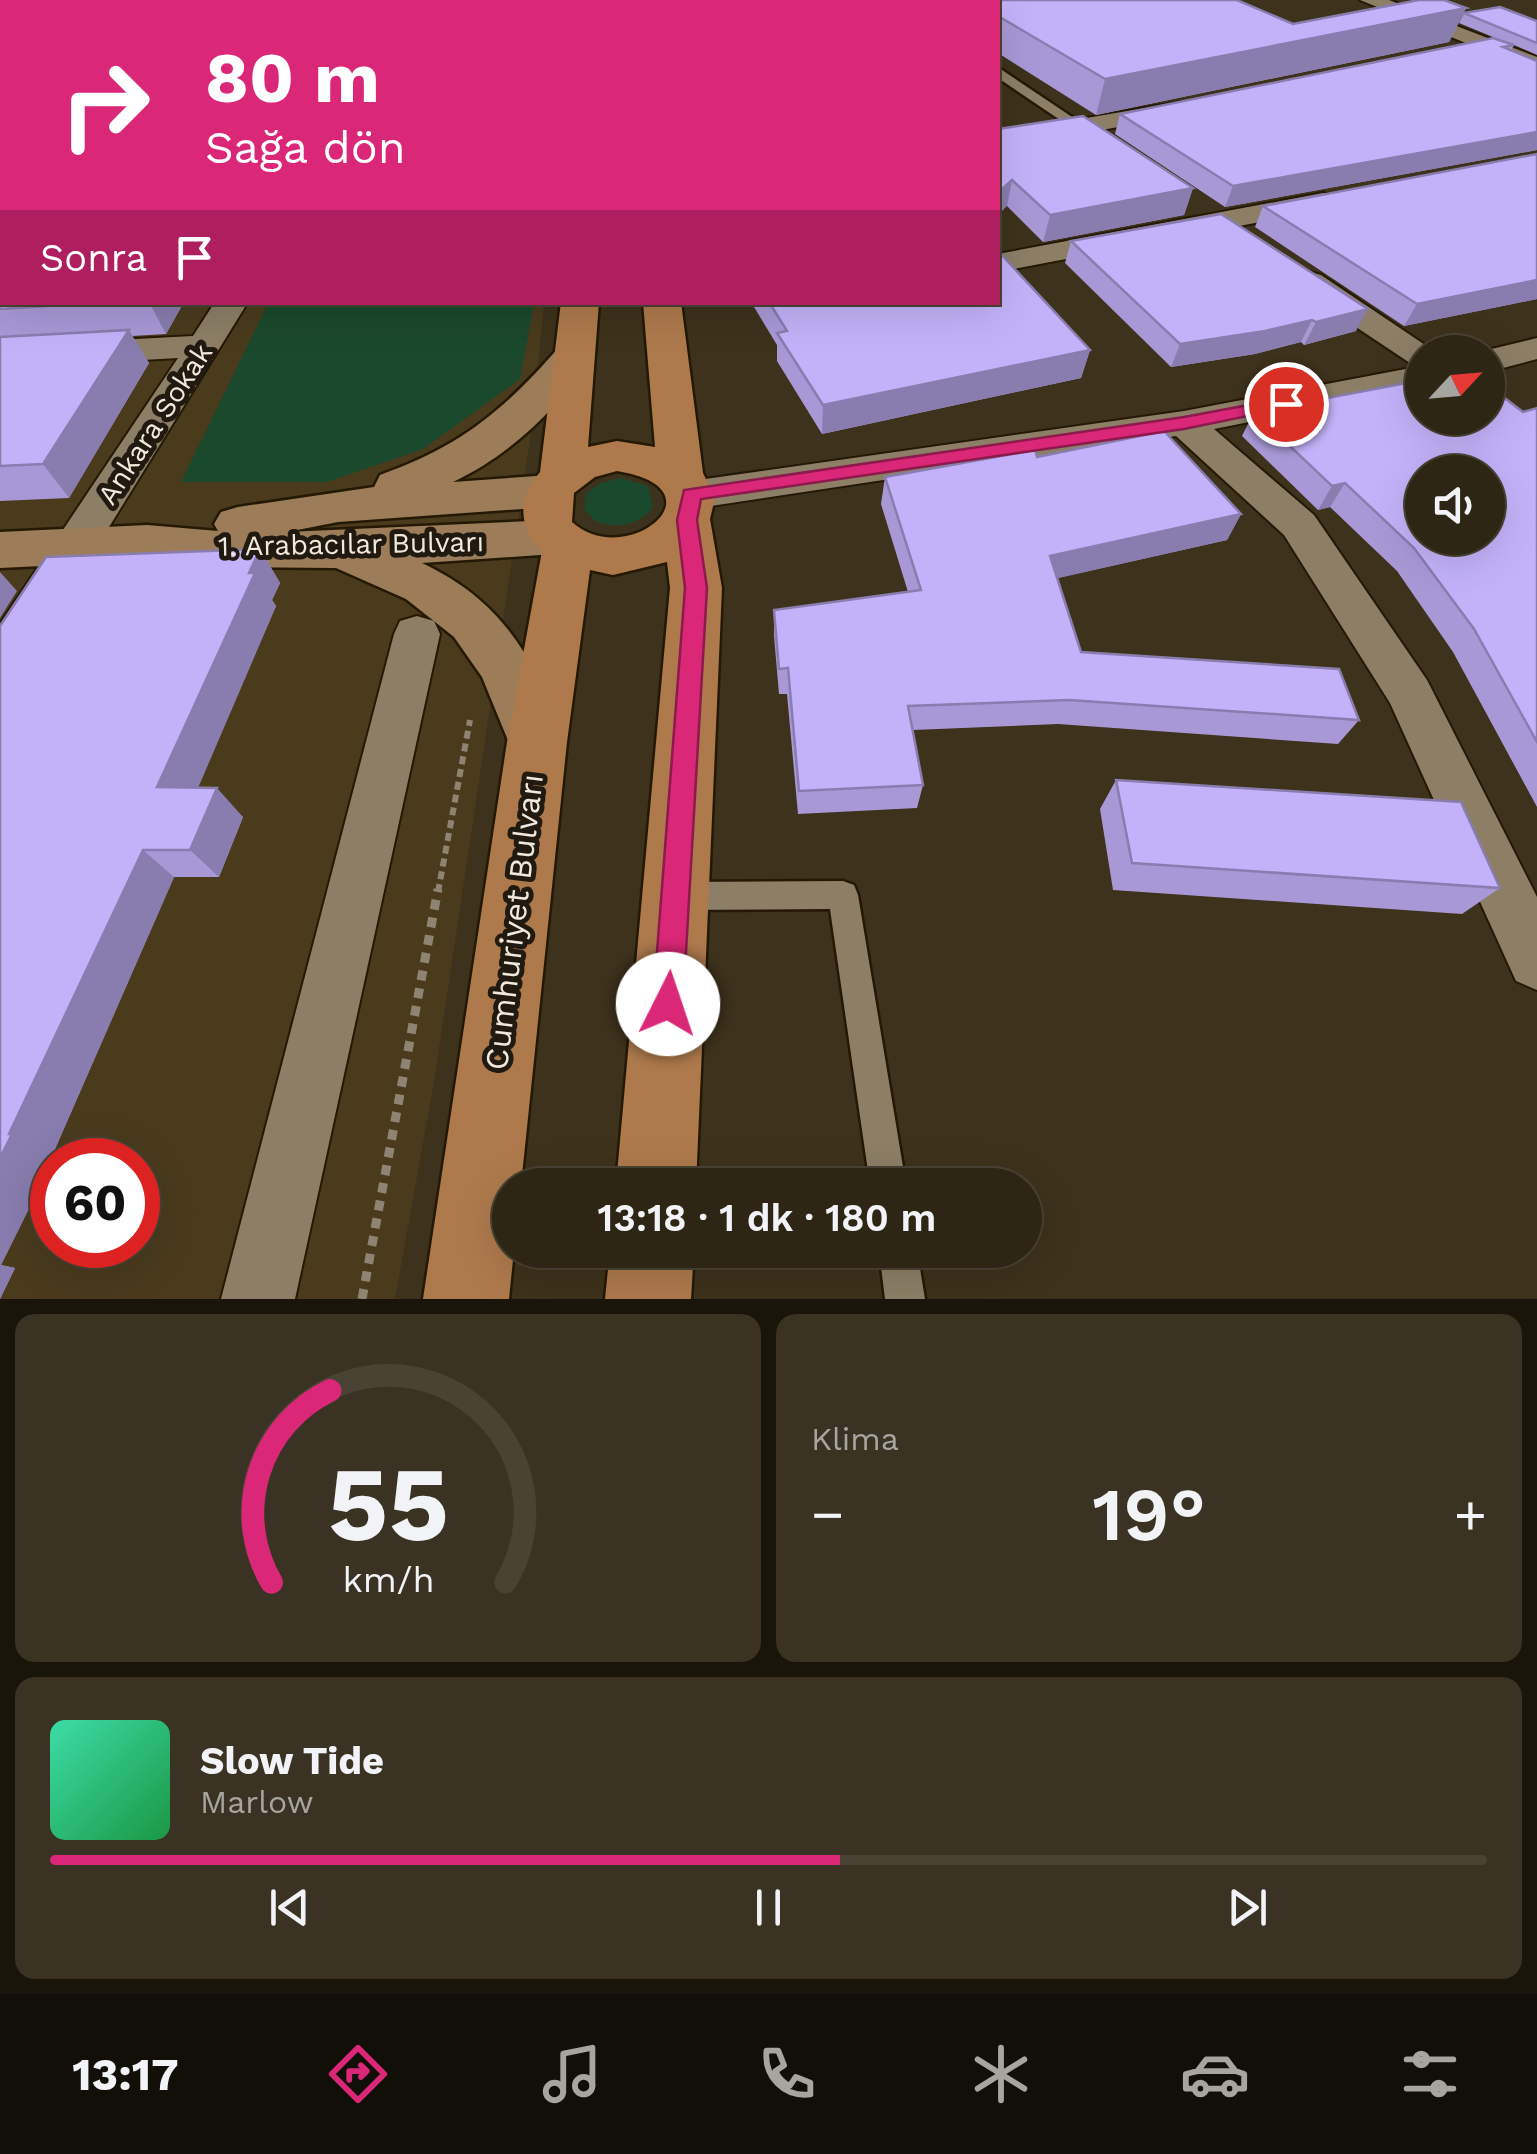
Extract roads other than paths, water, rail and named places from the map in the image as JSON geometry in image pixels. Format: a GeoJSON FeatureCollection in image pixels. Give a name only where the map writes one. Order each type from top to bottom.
{"type":"FeatureCollection","features":[{"type":"Feature","properties":{"kind":"main road","name":"Cumhuriyet Bulvarı"},"geometry":{"type":"LineString","coordinates":[[466,1299],[537,742],[580,305]]}},
{"type":"Feature","properties":{"kind":"main road"},"geometry":{"type":"LineString","coordinates":[[657,1168],[696,588],[665,305]]}},
{"type":"Feature","properties":{"kind":"main road"},"geometry":{"type":"LineString","coordinates":[[537,742],[516,681],[491,640],[457,607],[338,528],[475,455],[516,424],[575,354]]}},
{"type":"Feature","properties":{"kind":"main road"},"geometry":{"type":"LineString","coordinates":[[617,456],[642,456],[663,463],[686,496],[657,546],[634,554],[611,557],[559,513],[593,460],[617,456]]}},
{"type":"Feature","properties":{"kind":"main road","name":"1. Arabacılar Bulvarı"},"geometry":{"type":"LineString","coordinates":[[0,550],[147,543],[219,549],[338,528],[559,513]]}},
{"type":"Feature","properties":{"kind":"main road"},"geometry":{"type":"LineString","coordinates":[[648,1299],[651,1268]]}},
{"type":"Feature","properties":{"kind":"street"},"geometry":{"type":"LineString","coordinates":[[1370,0],[1537,65]]}},
{"type":"Feature","properties":{"kind":"street"},"geometry":{"type":"LineString","coordinates":[[1450,53],[1487,45]]}},
{"type":"Feature","properties":{"kind":"street"},"geometry":{"type":"LineString","coordinates":[[1000,141],[1083,129],[1201,104]]}},
{"type":"Feature","properties":{"kind":"street"},"geometry":{"type":"LineString","coordinates":[[1083,129],[1114,150]]}},
{"type":"Feature","properties":{"kind":"street"},"geometry":{"type":"LineString","coordinates":[[1000,263],[1347,197]]}},
{"type":"Feature","properties":{"kind":"street"},"geometry":{"type":"LineString","coordinates":[[1190,201],[1252,242]]}},
{"type":"Feature","properties":{"kind":"street"},"geometry":{"type":"LineString","coordinates":[[1283,264],[1405,347]]}},
{"type":"Feature","properties":{"kind":"street","name":"Ankara Sokak"},"geometry":{"type":"LineString","coordinates":[[0,663],[230,305]]}},
{"type":"Feature","properties":{"kind":"street"},"geometry":{"type":"LineString","coordinates":[[0,358],[207,346]]}},
{"type":"Feature","properties":{"kind":"street"},"geometry":{"type":"LineString","coordinates":[[1505,356],[1537,348]]}},
{"type":"Feature","properties":{"kind":"street"},"geometry":{"type":"LineString","coordinates":[[686,496],[1184,423],[1405,380]]}},
{"type":"Feature","properties":{"kind":"street"},"geometry":{"type":"LineString","coordinates":[[1184,423],[1299,525],[1309,540],[1410,694],[1537,960]]}},
{"type":"Feature","properties":{"kind":"street"},"geometry":{"type":"LineString","coordinates":[[258,1299],[417,634]]}},
{"type":"Feature","properties":{"kind":"lane"},"geometry":{"type":"LineString","coordinates":[[1000,74],[1083,129]]}},
{"type":"Feature","properties":{"kind":"lane"},"geometry":{"type":"LineString","coordinates":[[675,896],[843,895],[885,1168]]}},
{"type":"Feature","properties":{"kind":"lane"},"geometry":{"type":"LineString","coordinates":[[901,1268],[905,1299]]}}]}
